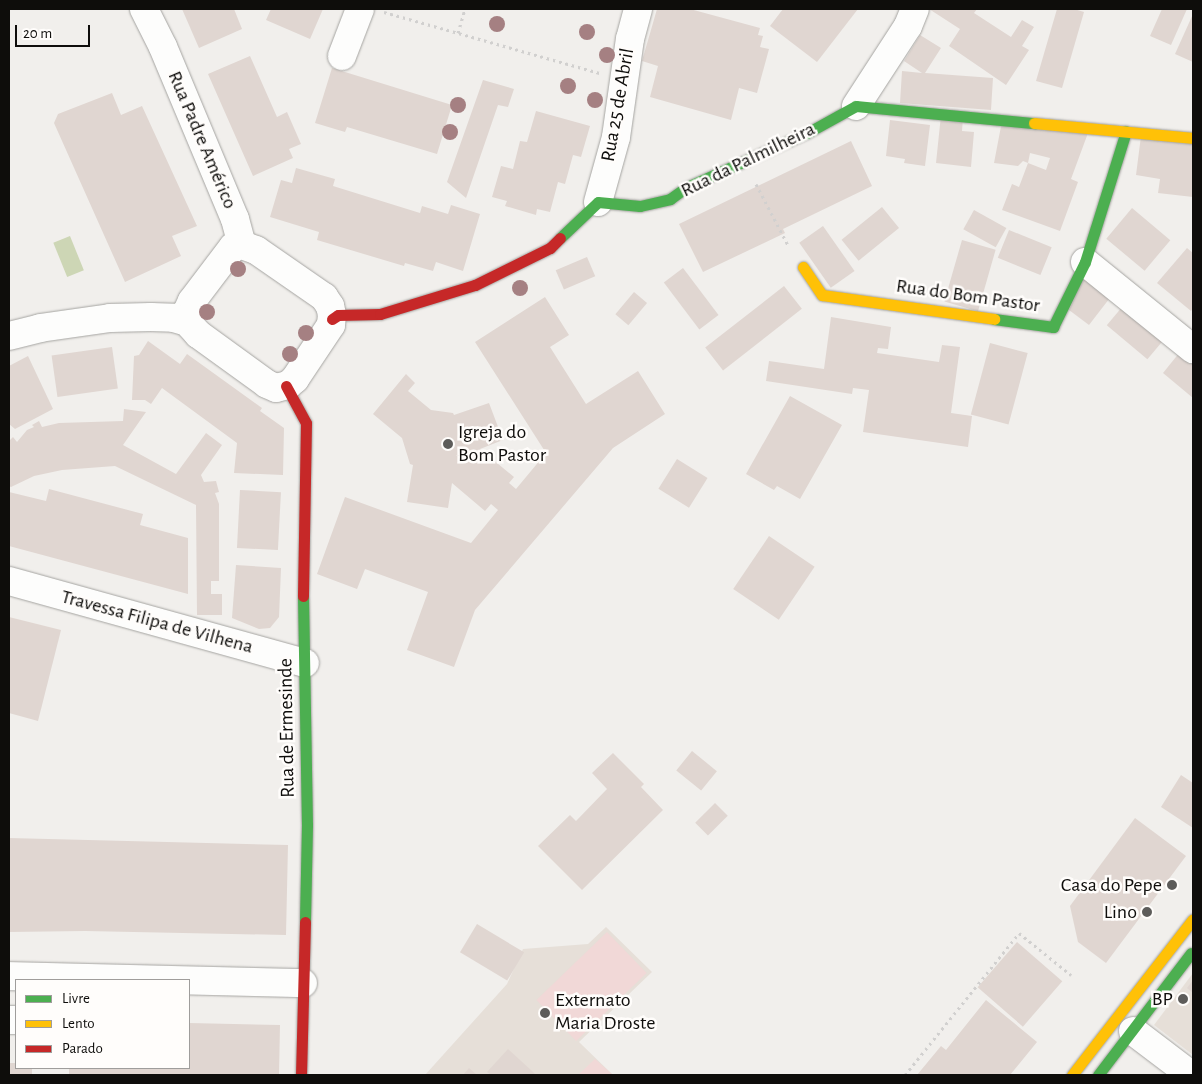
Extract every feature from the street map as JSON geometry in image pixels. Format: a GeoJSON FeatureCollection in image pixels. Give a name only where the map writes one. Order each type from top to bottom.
{"type":"FeatureCollection","features":[{"type":"Feature","properties":{"kind":"street","name":"Rua Padre Américo"},"geometry":{"type":"LineString","coordinates":[[144,9],[163,47],[235,219],[242,245]]}},
{"type":"Feature","properties":{"kind":"street","name":"Rua 25 de Abril"},"geometry":{"type":"LineString","coordinates":[[598,202],[616,137],[630,38],[638,9]]}},
{"type":"Feature","properties":{"kind":"street"},"geometry":{"type":"LineString","coordinates":[[914,9],[908,26],[856,106],[1193,138]]}},
{"type":"Feature","properties":{"kind":"street"},"geometry":{"type":"LineString","coordinates":[[342,56],[370,10]]}},
{"type":"Feature","properties":{"kind":"street","name":"Rua da Palmilheira"},"geometry":{"type":"LineString","coordinates":[[598,202],[640,206],[670,199],[685,188],[807,132],[856,106]]}},
{"type":"Feature","properties":{"kind":"street","name":"Rua do Bom Pastor"},"geometry":{"type":"LineString","coordinates":[[803,267],[822,295],[1053,327],[1085,262],[1126,131]]}},
{"type":"Feature","properties":{"kind":"street"},"geometry":{"type":"LineString","coordinates":[[332,319],[338,315],[380,314],[475,285],[550,248],[598,202]]}},
{"type":"Feature","properties":{"kind":"street"},"geometry":{"type":"LineString","coordinates":[[242,245],[256,250],[324,297],[330,306],[332,319],[331,325],[295,379],[286,386],[276,388],[267,384],[198,334],[190,323],[188,312],[192,301],[233,247],[242,245]]}},
{"type":"Feature","properties":{"kind":"street"},"geometry":{"type":"LineString","coordinates":[[1085,262],[1193,349]]}},
{"type":"Feature","properties":{"kind":"street"},"geometry":{"type":"LineString","coordinates":[[9,336],[40,328],[110,318],[174,318],[190,323]]}},
{"type":"Feature","properties":{"kind":"street","name":"Rua de Ermesinde"},"geometry":{"type":"LineString","coordinates":[[286,386],[306,423],[305,663],[307,825],[301,1075]]}},
{"type":"Feature","properties":{"kind":"street","name":"Travessa Filipa de Vilhena"},"geometry":{"type":"LineString","coordinates":[[9,581],[305,663]]}},
{"type":"Feature","properties":{"kind":"street"},"geometry":{"type":"LineString","coordinates":[[1072,1075],[1193,919]]}},
{"type":"Feature","properties":{"kind":"street"},"geometry":{"type":"LineString","coordinates":[[1098,1075],[1193,950]]}},
{"type":"Feature","properties":{"kind":"street"},"geometry":{"type":"LineString","coordinates":[[16,978],[73,979]]}},
{"type":"Feature","properties":{"kind":"street"},"geometry":{"type":"LineString","coordinates":[[190,981],[302,983]]}},
{"type":"Feature","properties":{"kind":"street"},"geometry":{"type":"LineString","coordinates":[[1143,985],[1158,997]]}},
{"type":"Feature","properties":{"kind":"street"},"geometry":{"type":"LineString","coordinates":[[1133,1031],[1191,1075]]}},
{"type":"Feature","properties":{"kind":"path"},"geometry":{"type":"LineString","coordinates":[[458,33],[465,9]]}},
{"type":"Feature","properties":{"kind":"path"},"geometry":{"type":"LineString","coordinates":[[370,10],[594,71]]}},
{"type":"Feature","properties":{"kind":"path"},"geometry":{"type":"LineString","coordinates":[[757,186],[781,234]]}},
{"type":"Feature","properties":{"kind":"path"},"geometry":{"type":"LineString","coordinates":[[905,1075],[1019,933],[1071,975]]}},
{"type":"Feature","properties":{"kind":"shaded area"},"geometry":{"type":"Polygon","coordinates":[[[70,236],[84,270],[67,277],[53,243],[70,236]]]}},
{"type":"Feature","properties":{"kind":"shaded area","name":"Externato Maria Droste"},"geometry":{"type":"Polygon","coordinates":[[[606,927],[652,972],[579,1042],[613,1075],[425,1075],[507,984],[523,949],[588,944],[606,927]]]}},
{"type":"Feature","properties":{"kind":"shaded area"},"geometry":{"type":"Polygon","coordinates":[[[607,932],[647,973],[576,1041],[537,1000],[607,932]]]}},
{"type":"Feature","properties":{"kind":"shaded area","name":"BP"},"geometry":{"type":"Polygon","coordinates":[[[1193,973],[1193,1055],[1154,1025],[1193,973]]]}},
{"type":"Feature","properties":{"kind":"shaded area"},"geometry":{"type":"Polygon","coordinates":[[[595,1059],[613,1075],[578,1075],[595,1059]]]}},
{"type":"Feature","properties":{"kind":"building"},"geometry":{"type":"Polygon","coordinates":[[[182,9],[234,9],[242,29],[199,48],[182,9]]]}},
{"type":"Feature","properties":{"kind":"building"},"geometry":{"type":"Polygon","coordinates":[[[271,9],[323,9],[310,39],[266,20],[271,9]]]}},
{"type":"Feature","properties":{"kind":"building"},"geometry":{"type":"Polygon","coordinates":[[[657,9],[690,9],[760,28],[758,35],[763,36],[760,47],[769,49],[757,93],[739,88],[731,120],[650,97],[658,66],[642,61],[657,9]]]}},
{"type":"Feature","properties":{"kind":"building"},"geometry":{"type":"Polygon","coordinates":[[[783,9],[858,9],[817,62],[770,26],[783,9]]]}},
{"type":"Feature","properties":{"kind":"building"},"geometry":{"type":"Polygon","coordinates":[[[929,9],[977,9],[974,13],[1011,37],[1022,20],[1034,27],[1022,46],[1029,50],[1006,85],[949,46],[960,29],[929,9]]]}},
{"type":"Feature","properties":{"kind":"building"},"geometry":{"type":"Polygon","coordinates":[[[1057,9],[1074,9],[1084,12],[1062,88],[1036,81],[1057,9]]]}},
{"type":"Feature","properties":{"kind":"building"},"geometry":{"type":"Polygon","coordinates":[[[1162,9],[1187,9],[1171,45],[1150,36],[1162,9]]]}},
{"type":"Feature","properties":{"kind":"building"},"geometry":{"type":"Polygon","coordinates":[[[1193,14],[1193,62],[1175,54],[1193,14]]]}},
{"type":"Feature","properties":{"kind":"building"},"geometry":{"type":"Polygon","coordinates":[[[920,35],[941,48],[925,73],[993,78],[991,110],[900,103],[902,71],[922,73],[904,61],[920,35]]]}},
{"type":"Feature","properties":{"kind":"building"},"geometry":{"type":"Polygon","coordinates":[[[250,56],[277,117],[287,112],[301,144],[289,149],[293,158],[253,176],[208,74],[250,56]]]}},
{"type":"Feature","properties":{"kind":"building"},"geometry":{"type":"Polygon","coordinates":[[[332,68],[452,105],[437,154],[347,127],[345,132],[315,123],[332,68]]]}},
{"type":"Feature","properties":{"kind":"building"},"geometry":{"type":"Polygon","coordinates":[[[483,80],[514,89],[508,107],[498,105],[466,198],[447,182],[483,80]]]}},
{"type":"Feature","properties":{"kind":"building"},"geometry":{"type":"Polygon","coordinates":[[[112,93],[121,115],[142,106],[197,226],[172,236],[181,256],[125,282],[54,123],[58,114],[112,93]]]}},
{"type":"Feature","properties":{"kind":"building"},"geometry":{"type":"Polygon","coordinates":[[[536,111],[590,126],[581,157],[573,155],[565,184],[558,182],[550,212],[537,209],[536,215],[505,206],[507,201],[492,197],[501,166],[513,169],[520,141],[527,142],[536,111]]]}},
{"type":"Feature","properties":{"kind":"building"},"geometry":{"type":"Polygon","coordinates":[[[941,115],[963,117],[962,131],[974,132],[971,167],[936,163],[941,115]]]}},
{"type":"Feature","properties":{"kind":"building"},"geometry":{"type":"Polygon","coordinates":[[[890,120],[930,125],[925,166],[904,163],[905,159],[886,156],[890,120]]]}},
{"type":"Feature","properties":{"kind":"building"},"geometry":{"type":"Polygon","coordinates":[[[1002,121],[1088,133],[1071,179],[1078,182],[1060,231],[1002,210],[1012,184],[1019,187],[1028,163],[1023,161],[1018,166],[994,163],[1002,121]],[[1030,153],[1028,163],[1046,170],[1050,158],[1030,153]]]}},
{"type":"Feature","properties":{"kind":"building"},"geometry":{"type":"Polygon","coordinates":[[[1141,136],[1193,143],[1193,197],[1158,193],[1160,179],[1136,175],[1141,136]]]}},
{"type":"Feature","properties":{"kind":"building"},"geometry":{"type":"Polygon","coordinates":[[[851,141],[872,186],[783,229],[785,233],[703,272],[679,224],[851,141]]]}},
{"type":"Feature","properties":{"kind":"building"},"geometry":{"type":"Polygon","coordinates":[[[296,168],[335,179],[333,186],[420,213],[422,206],[448,214],[451,205],[480,214],[463,271],[436,262],[433,271],[405,263],[404,266],[317,240],[319,232],[270,217],[281,180],[292,183],[296,168]]]}},
{"type":"Feature","properties":{"kind":"building"},"geometry":{"type":"Polygon","coordinates":[[[882,207],[899,228],[859,261],[842,240],[882,207]]]}},
{"type":"Feature","properties":{"kind":"building"},"geometry":{"type":"Polygon","coordinates":[[[1132,208],[1170,240],[1145,271],[1106,239],[1132,208]]]}},
{"type":"Feature","properties":{"kind":"building"},"geometry":{"type":"Polygon","coordinates":[[[974,210],[1006,228],[996,247],[963,229],[974,210]]]}},
{"type":"Feature","properties":{"kind":"building"},"geometry":{"type":"Polygon","coordinates":[[[823,226],[855,271],[831,288],[799,243],[823,226]]]}},
{"type":"Feature","properties":{"kind":"building"},"geometry":{"type":"Polygon","coordinates":[[[1009,230],[1052,247],[1040,275],[998,258],[1009,230]]]}},
{"type":"Feature","properties":{"kind":"building"},"geometry":{"type":"Polygon","coordinates":[[[962,240],[996,250],[978,311],[944,302],[962,240]]]}},
{"type":"Feature","properties":{"kind":"building"},"geometry":{"type":"Polygon","coordinates":[[[1187,248],[1193,253],[1193,308],[1191,311],[1157,283],[1187,248]]]}},
{"type":"Feature","properties":{"kind":"building"},"geometry":{"type":"Polygon","coordinates":[[[587,257],[595,276],[564,290],[556,270],[587,257]]]}},
{"type":"Feature","properties":{"kind":"building"},"geometry":{"type":"Polygon","coordinates":[[[1088,267],[1116,290],[1089,325],[1069,310],[1088,267]]]}},
{"type":"Feature","properties":{"kind":"building"},"geometry":{"type":"Polygon","coordinates":[[[683,268],[719,315],[699,330],[664,282],[683,268]]]}},
{"type":"Feature","properties":{"kind":"building"},"geometry":{"type":"Polygon","coordinates":[[[784,286],[802,309],[723,370],[705,348],[784,286]]]}},
{"type":"Feature","properties":{"kind":"building"},"geometry":{"type":"Polygon","coordinates":[[[634,292],[647,303],[628,325],[615,314],[634,292]]]}},
{"type":"Feature","properties":{"kind":"building"},"geometry":{"type":"Polygon","coordinates":[[[545,297],[569,335],[550,347],[586,404],[638,371],[665,414],[613,448],[475,610],[454,667],[407,650],[428,592],[365,569],[357,589],[317,574],[345,497],[471,543],[498,510],[491,504],[485,511],[452,483],[448,508],[407,502],[413,465],[410,464],[402,438],[373,414],[406,374],[415,383],[408,391],[431,410],[453,413],[454,415],[489,403],[503,440],[480,449],[514,477],[509,483],[516,489],[546,453],[475,342],[545,297]]]}},
{"type":"Feature","properties":{"kind":"building"},"geometry":{"type":"Polygon","coordinates":[[[1128,300],[1169,334],[1147,359],[1107,325],[1128,300]]]}},
{"type":"Feature","properties":{"kind":"building"},"geometry":{"type":"Polygon","coordinates":[[[831,317],[891,327],[888,349],[878,348],[877,353],[939,362],[942,345],[960,347],[951,413],[972,416],[968,447],[863,432],[869,390],[853,388],[852,394],[766,381],[769,361],[824,369],[831,317]]]}},
{"type":"Feature","properties":{"kind":"building"},"geometry":{"type":"Polygon","coordinates":[[[148,341],[180,364],[187,354],[262,408],[260,411],[284,428],[283,475],[234,473],[237,443],[162,388],[151,404],[145,400],[132,400],[134,356],[139,355],[148,341]]]}},
{"type":"Feature","properties":{"kind":"building"},"geometry":{"type":"Polygon","coordinates":[[[990,343],[1028,353],[1009,425],[971,414],[990,343]]]}},
{"type":"Feature","properties":{"kind":"building"},"geometry":{"type":"Polygon","coordinates":[[[112,347],[118,389],[57,397],[52,355],[112,347]]]}},
{"type":"Feature","properties":{"kind":"building"},"geometry":{"type":"Polygon","coordinates":[[[1184,347],[1193,355],[1193,398],[1163,373],[1184,347]]]}},
{"type":"Feature","properties":{"kind":"building"},"geometry":{"type":"Polygon","coordinates":[[[28,356],[53,409],[15,429],[9,424],[9,366],[28,356]]]}},
{"type":"Feature","properties":{"kind":"building"},"geometry":{"type":"Polygon","coordinates":[[[790,396],[842,425],[800,499],[777,486],[774,490],[746,474],[790,396]]]}},
{"type":"Feature","properties":{"kind":"building"},"geometry":{"type":"Polygon","coordinates":[[[124,409],[146,412],[123,445],[176,474],[206,433],[222,445],[201,475],[204,482],[216,481],[219,492],[215,493],[219,504],[219,581],[211,581],[211,594],[222,594],[222,615],[197,615],[196,505],[115,466],[62,470],[34,476],[11,487],[9,486],[9,441],[13,437],[17,442],[27,430],[34,427],[32,425],[39,421],[42,427],[59,423],[123,421],[124,409]]]}},
{"type":"Feature","properties":{"kind":"building"},"geometry":{"type":"Polygon","coordinates":[[[677,459],[708,478],[689,508],[658,489],[677,459]]]}},
{"type":"Feature","properties":{"kind":"building"},"geometry":{"type":"Polygon","coordinates":[[[49,489],[143,514],[140,525],[188,538],[188,594],[9,546],[9,492],[46,501],[49,489]]]}},
{"type":"Feature","properties":{"kind":"building"},"geometry":{"type":"Polygon","coordinates":[[[240,490],[281,492],[278,550],[237,548],[240,490]]]}},
{"type":"Feature","properties":{"kind":"building"},"geometry":{"type":"Polygon","coordinates":[[[769,536],[815,567],[779,620],[733,589],[769,536]]]}},
{"type":"Feature","properties":{"kind":"building"},"geometry":{"type":"Polygon","coordinates":[[[236,565],[281,568],[279,617],[270,628],[259,629],[232,618],[236,565]]]}},
{"type":"Feature","properties":{"kind":"building"},"geometry":{"type":"Polygon","coordinates":[[[9,617],[61,630],[38,721],[9,713],[9,617]]]}},
{"type":"Feature","properties":{"kind":"building"},"geometry":{"type":"Polygon","coordinates":[[[692,751],[717,771],[701,791],[676,770],[692,751]]]}},
{"type":"Feature","properties":{"kind":"building"},"geometry":{"type":"Polygon","coordinates":[[[613,753],[644,784],[641,787],[663,810],[582,890],[538,846],[570,815],[576,821],[607,789],[592,773],[613,753]]]}},
{"type":"Feature","properties":{"kind":"building"},"geometry":{"type":"Polygon","coordinates":[[[1181,775],[1193,783],[1193,828],[1161,807],[1181,775]]]}},
{"type":"Feature","properties":{"kind":"building"},"geometry":{"type":"Polygon","coordinates":[[[715,803],[728,816],[708,836],[695,823],[715,803]]]}},
{"type":"Feature","properties":{"kind":"building"},"geometry":{"type":"Polygon","coordinates":[[[1135,818],[1186,856],[1106,963],[1078,942],[1070,906],[1135,818]]]}},
{"type":"Feature","properties":{"kind":"building"},"geometry":{"type":"Polygon","coordinates":[[[9,838],[288,845],[286,935],[85,931],[9,932],[9,838]]]}},
{"type":"Feature","properties":{"kind":"building"},"geometry":{"type":"Polygon","coordinates":[[[477,924],[524,952],[507,981],[460,952],[477,924]]]}},
{"type":"Feature","properties":{"kind":"building"},"geometry":{"type":"Polygon","coordinates":[[[1017,942],[1062,981],[1023,1027],[978,987],[1017,942]]]}},
{"type":"Feature","properties":{"kind":"building"},"geometry":{"type":"Polygon","coordinates":[[[1193,980],[1193,993],[1187,988],[1193,980]]]}},
{"type":"Feature","properties":{"kind":"building"},"geometry":{"type":"Polygon","coordinates":[[[986,1000],[1037,1042],[1010,1075],[917,1075],[941,1046],[946,1050],[986,1000]]]}},
{"type":"Feature","properties":{"kind":"building"},"geometry":{"type":"Polygon","coordinates":[[[190,1023],[280,1025],[279,1075],[69,1075],[69,1069],[190,1069],[190,1023]]]}},
{"type":"Feature","properties":{"kind":"building"},"geometry":{"type":"Polygon","coordinates":[[[508,1049],[536,1075],[491,1075],[487,1072],[508,1049]]]}},
{"type":"Feature","properties":{"kind":"building"},"geometry":{"type":"Polygon","coordinates":[[[9,1063],[15,1063],[15,1069],[32,1069],[32,1075],[9,1075],[9,1063]]]}},
{"type":"Feature","properties":{"kind":"building"},"geometry":{"type":"Polygon","coordinates":[[[469,1068],[477,1075],[463,1075],[469,1068]]]}},
{"type":"Feature","properties":{"kind":"traffic: fast"},"geometry":{"type":"LineString","coordinates":[[560,238],[598,202],[640,206],[670,199],[685,188],[807,133],[856,106],[1034,123]]}},
{"type":"Feature","properties":{"kind":"traffic: fast"},"geometry":{"type":"LineString","coordinates":[[994,319],[1053,327],[1085,262],[1126,131]]}},
{"type":"Feature","properties":{"kind":"traffic: fast"},"geometry":{"type":"LineString","coordinates":[[303,596],[307,825],[305,922]]}},
{"type":"Feature","properties":{"kind":"traffic: fast"},"geometry":{"type":"LineString","coordinates":[[1098,1075],[1191,953]]}},
{"type":"Feature","properties":{"kind":"traffic: slow"},"geometry":{"type":"LineString","coordinates":[[1034,123],[1193,138]]}},
{"type":"Feature","properties":{"kind":"traffic: slow"},"geometry":{"type":"LineString","coordinates":[[803,267],[822,295],[994,319]]}},
{"type":"Feature","properties":{"kind":"traffic: slow"},"geometry":{"type":"LineString","coordinates":[[1072,1075],[1193,919]]}},
{"type":"Feature","properties":{"kind":"traffic: jam"},"geometry":{"type":"LineString","coordinates":[[332,319],[338,315],[380,314],[475,285],[550,248],[560,238]]}},
{"type":"Feature","properties":{"kind":"traffic: jam"},"geometry":{"type":"LineString","coordinates":[[286,386],[306,423],[303,596]]}},
{"type":"Feature","properties":{"kind":"traffic: jam"},"geometry":{"type":"LineString","coordinates":[[301,1075],[305,922]]}},
{"type":"Feature","properties":{"kind":"place","name":"Igreja do Bom Pastor"},"geometry":{"type":"Point","coordinates":[448,444]}},
{"type":"Feature","properties":{"kind":"place","name":"Casa do Pepe"},"geometry":{"type":"Point","coordinates":[1172,885]}},
{"type":"Feature","properties":{"kind":"place","name":"Lino"},"geometry":{"type":"Point","coordinates":[1147,912]}},
{"type":"Feature","properties":{"kind":"place","name":"BP"},"geometry":{"type":"Point","coordinates":[1183,999]}},
{"type":"Feature","properties":{"kind":"place","name":"Externato Maria Droste"},"geometry":{"type":"Point","coordinates":[545,1013]}}]}
